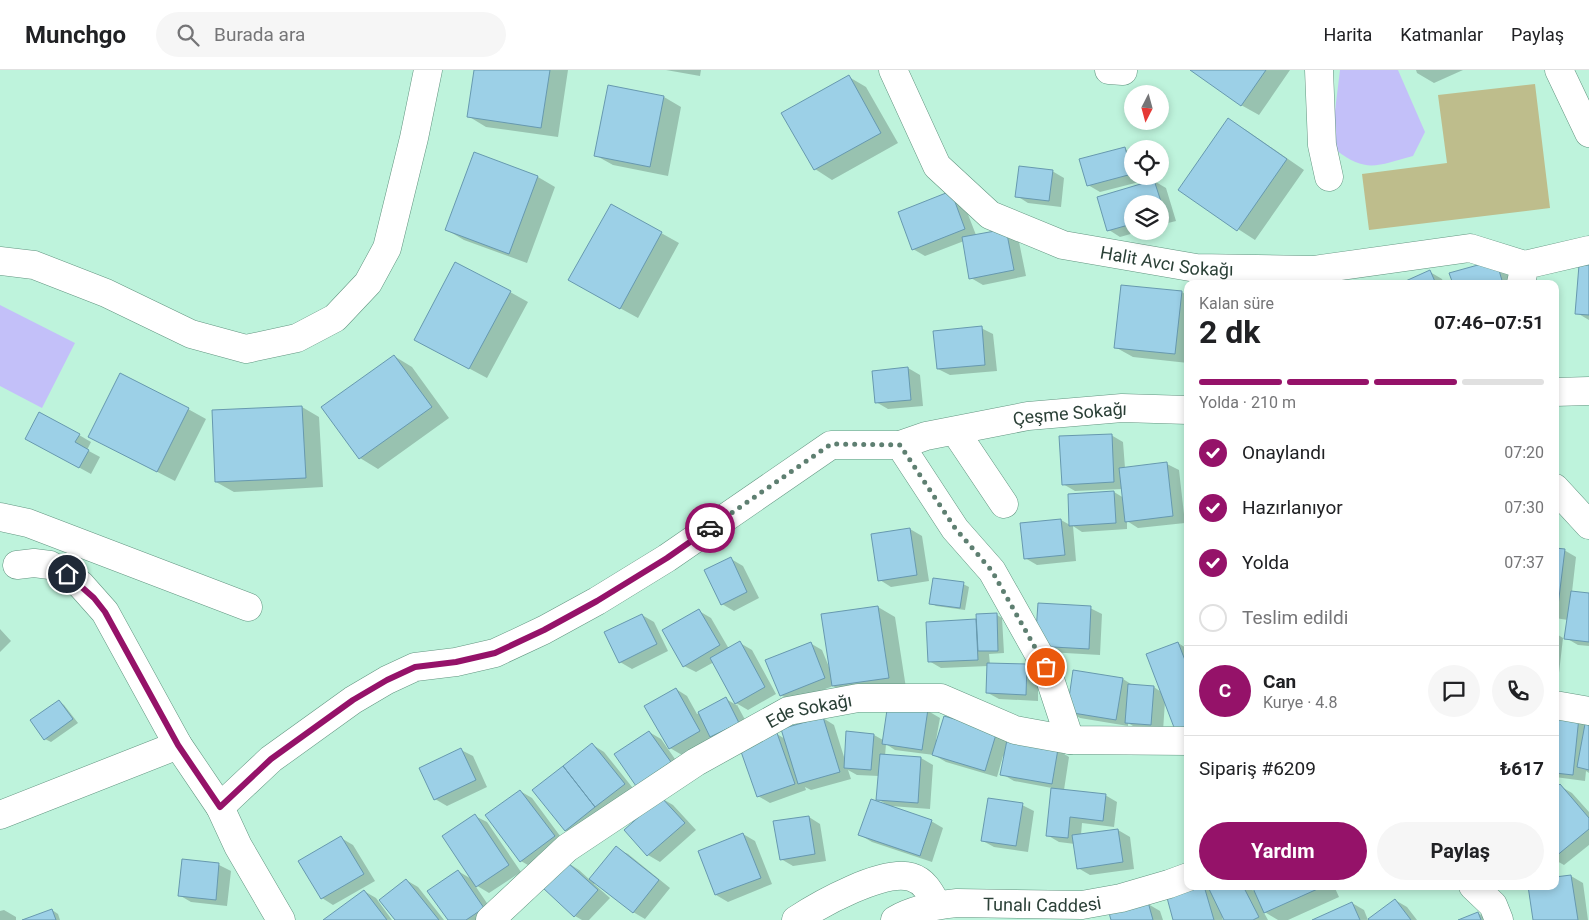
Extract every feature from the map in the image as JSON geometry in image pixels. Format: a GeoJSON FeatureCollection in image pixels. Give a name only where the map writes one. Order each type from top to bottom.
{"type":"FeatureCollection","features":[{"type":"Feature","properties":{"kind":"street"},"geometry":{"type":"LineString","coordinates":[[0,260],[34,265],[106,293],[190,334],[246,349],[297,338],[335,318],[368,283],[387,248],[414,138],[428,70]]}},
{"type":"Feature","properties":{"kind":"street","name":"Halit Avcı Sokağı"},"geometry":{"type":"LineString","coordinates":[[893,70],[937,166],[990,215],[1063,245],[1196,268],[1313,270],[1470,248],[1523,275]]}},
{"type":"Feature","properties":{"kind":"street"},"geometry":{"type":"LineString","coordinates":[[1320,70],[1322,145],[1329,177]]}},
{"type":"Feature","properties":{"kind":"street"},"geometry":{"type":"LineString","coordinates":[[1560,70],[1589,133]]}},
{"type":"Feature","properties":{"kind":"street"},"geometry":{"type":"LineString","coordinates":[[1523,275],[1589,250]]}},
{"type":"Feature","properties":{"kind":"street"},"geometry":{"type":"LineString","coordinates":[[1559,392],[1589,391]]}},
{"type":"Feature","properties":{"kind":"street","name":"Çeşme Sokağı"},"geometry":{"type":"LineString","coordinates":[[220,807],[271,759],[353,700],[387,680],[415,667],[456,662],[495,653],[544,630],[597,601],[667,558],[831,444],[900,445],[926,436],[1028,416],[1122,408],[1184,410]]}},
{"type":"Feature","properties":{"kind":"street"},"geometry":{"type":"LineString","coordinates":[[955,431],[1004,504]]}},
{"type":"Feature","properties":{"kind":"street"},"geometry":{"type":"LineString","coordinates":[[900,445],[955,528],[992,571],[1046,667],[1070,740]]}},
{"type":"Feature","properties":{"kind":"street"},"geometry":{"type":"LineString","coordinates":[[1559,492],[1589,526]]}},
{"type":"Feature","properties":{"kind":"street"},"geometry":{"type":"LineString","coordinates":[[0,517],[28,523],[248,607]]}},
{"type":"Feature","properties":{"kind":"street"},"geometry":{"type":"LineString","coordinates":[[17,566],[34,563],[50,565],[67,574],[94,598],[105,612],[178,745],[220,807],[238,846],[281,920]]}},
{"type":"Feature","properties":{"kind":"street","name":"Ede Sokağı"},"geometry":{"type":"LineString","coordinates":[[490,920],[567,848],[696,762],[788,710],[858,698],[941,698],[1015,730],[1070,740],[1184,741]]}},
{"type":"Feature","properties":{"kind":"street"},"geometry":{"type":"LineString","coordinates":[[1559,706],[1589,711]]}},
{"type":"Feature","properties":{"kind":"street"},"geometry":{"type":"LineString","coordinates":[[0,815],[178,745]]}},
{"type":"Feature","properties":{"kind":"street"},"geometry":{"type":"LineString","coordinates":[[796,920],[831,899],[884,878],[899,875],[912,878],[921,883],[929,890],[937,905]]}},
{"type":"Feature","properties":{"kind":"street","name":"Tunalı Caddesi"},"geometry":{"type":"LineString","coordinates":[[895,920],[918,910],[956,903],[1082,905],[1121,898],[1184,878]]}},
{"type":"Feature","properties":{"kind":"street"},"geometry":{"type":"LineString","coordinates":[[1477,890],[1493,905],[1499,920]]}},
{"type":"Feature","properties":{"kind":"shaded area"},"geometry":{"type":"Polygon","coordinates":[[[1535,84],[1550,208],[1369,230],[1362,174],[1447,163],[1438,95],[1535,84]]]}},
{"type":"Feature","properties":{"kind":"water"},"geometry":{"type":"Polygon","coordinates":[[[1340,70],[1398,70],[1425,132],[1413,156],[1381,164],[1365,165],[1347,158],[1336,150],[1334,119],[1340,70]]]}},
{"type":"Feature","properties":{"kind":"water"},"geometry":{"type":"Polygon","coordinates":[[[0,305],[75,343],[42,408],[0,386],[0,305]]]}},
{"type":"Feature","properties":{"kind":"building"},"geometry":{"type":"Polygon","coordinates":[[[474,70],[550,70],[541,128],[467,117],[474,70]]]}},
{"type":"Feature","properties":{"kind":"building"},"geometry":{"type":"Polygon","coordinates":[[[1190,70],[1266,70],[1241,106],[1190,70]]]}},
{"type":"Feature","properties":{"kind":"building"},"geometry":{"type":"Polygon","coordinates":[[[849,75],[881,133],[814,170],[781,113],[849,75]]]}},
{"type":"Feature","properties":{"kind":"building"},"geometry":{"type":"Polygon","coordinates":[[[608,85],[664,96],[650,167],[594,156],[608,85]]]}},
{"type":"Feature","properties":{"kind":"building"},"geometry":{"type":"Polygon","coordinates":[[[1228,118],[1287,159],[1237,231],[1178,190],[1228,118]]]}},
{"type":"Feature","properties":{"kind":"building"},"geometry":{"type":"Polygon","coordinates":[[[1124,147],[1124,176],[1087,186],[1079,159],[1124,147]]]}},
{"type":"Feature","properties":{"kind":"building"},"geometry":{"type":"Polygon","coordinates":[[[474,152],[538,176],[509,254],[445,230],[474,152]]]}},
{"type":"Feature","properties":{"kind":"building"},"geometry":{"type":"Polygon","coordinates":[[[1019,166],[1053,170],[1049,201],[1015,197],[1019,166]]]}},
{"type":"Feature","properties":{"kind":"building"},"geometry":{"type":"Polygon","coordinates":[[[1137,185],[1156,185],[1159,195],[1124,195],[1124,226],[1107,231],[1097,197],[1137,185]]]}},
{"type":"Feature","properties":{"kind":"building"},"geometry":{"type":"Polygon","coordinates":[[[951,191],[965,229],[912,250],[898,212],[951,191]]]}},
{"type":"Feature","properties":{"kind":"building"},"geometry":{"type":"Polygon","coordinates":[[[611,204],[662,232],[620,309],[568,280],[611,204]]]}},
{"type":"Feature","properties":{"kind":"building"},"geometry":{"type":"Polygon","coordinates":[[[1006,229],[1014,270],[969,279],[962,237],[1006,229]]]}},
{"type":"Feature","properties":{"kind":"building"},"geometry":{"type":"Polygon","coordinates":[[[1496,260],[1502,280],[1452,280],[1449,273],[1496,260]]]}},
{"type":"Feature","properties":{"kind":"building"},"geometry":{"type":"Polygon","coordinates":[[[455,262],[511,291],[469,369],[414,340],[455,262]]]}},
{"type":"Feature","properties":{"kind":"building"},"geometry":{"type":"Polygon","coordinates":[[[1579,265],[1589,265],[1589,315],[1575,314],[1579,265]]]}},
{"type":"Feature","properties":{"kind":"building"},"geometry":{"type":"Polygon","coordinates":[[[1430,270],[1434,280],[1408,280],[1430,270]]]}},
{"type":"Feature","properties":{"kind":"building"},"geometry":{"type":"Polygon","coordinates":[[[1121,285],[1182,291],[1175,354],[1114,348],[1121,285]]]}},
{"type":"Feature","properties":{"kind":"building"},"geometry":{"type":"Polygon","coordinates":[[[982,326],[985,365],[937,369],[933,331],[982,326]]]}},
{"type":"Feature","properties":{"kind":"building"},"geometry":{"type":"Polygon","coordinates":[[[394,355],[432,407],[359,459],[321,407],[394,355]]]}},
{"type":"Feature","properties":{"kind":"building"},"geometry":{"type":"Polygon","coordinates":[[[908,367],[911,400],[875,403],[872,371],[908,367]]]}},
{"type":"Feature","properties":{"kind":"building"},"geometry":{"type":"Polygon","coordinates":[[[120,373],[189,408],[157,472],[88,437],[120,373]]]}},
{"type":"Feature","properties":{"kind":"building"},"geometry":{"type":"Polygon","coordinates":[[[302,406],[306,478],[215,482],[212,410],[302,406]]]}},
{"type":"Feature","properties":{"kind":"building"},"geometry":{"type":"Polygon","coordinates":[[[39,412],[80,434],[75,442],[89,450],[79,468],[25,439],[39,412]]]}},
{"type":"Feature","properties":{"kind":"building"},"geometry":{"type":"Polygon","coordinates":[[[1112,434],[1114,482],[1062,485],[1059,436],[1112,434]]]}},
{"type":"Feature","properties":{"kind":"building"},"geometry":{"type":"Polygon","coordinates":[[[1167,462],[1173,516],[1125,522],[1119,468],[1167,462]]]}},
{"type":"Feature","properties":{"kind":"building"},"geometry":{"type":"Polygon","coordinates":[[[1114,491],[1116,523],[1069,526],[1068,494],[1114,491]]]}},
{"type":"Feature","properties":{"kind":"building"},"geometry":{"type":"Polygon","coordinates":[[[1061,519],[1065,555],[1024,559],[1020,523],[1061,519]]]}},
{"type":"Feature","properties":{"kind":"building"},"geometry":{"type":"Polygon","coordinates":[[[910,528],[917,575],[878,581],[871,534],[910,528]]]}},
{"type":"Feature","properties":{"kind":"building"},"geometry":{"type":"Polygon","coordinates":[[[1559,548],[1565,549],[1559,598],[1559,548]]]}},
{"type":"Feature","properties":{"kind":"building"},"geometry":{"type":"Polygon","coordinates":[[[731,557],[747,592],[721,605],[704,570],[731,557]]]}},
{"type":"Feature","properties":{"kind":"building"},"geometry":{"type":"Polygon","coordinates":[[[933,578],[964,582],[960,608],[929,604],[933,578]]]}},
{"type":"Feature","properties":{"kind":"building"},"geometry":{"type":"Polygon","coordinates":[[[1571,591],[1589,593],[1589,642],[1564,639],[1571,591]]]}},
{"type":"Feature","properties":{"kind":"building"},"geometry":{"type":"Polygon","coordinates":[[[1038,603],[1091,606],[1089,649],[1035,646],[1038,603]]]}},
{"type":"Feature","properties":{"kind":"building"},"geometry":{"type":"Polygon","coordinates":[[[878,606],[889,678],[832,686],[821,614],[878,606]]]}},
{"type":"Feature","properties":{"kind":"building"},"geometry":{"type":"Polygon","coordinates":[[[699,609],[720,645],[683,667],[662,630],[699,609]]]}},
{"type":"Feature","properties":{"kind":"building"},"geometry":{"type":"Polygon","coordinates":[[[997,613],[998,651],[978,651],[976,614],[997,613]]]}},
{"type":"Feature","properties":{"kind":"building"},"geometry":{"type":"Polygon","coordinates":[[[642,614],[657,644],[619,663],[604,632],[642,614]]]}},
{"type":"Feature","properties":{"kind":"building"},"geometry":{"type":"Polygon","coordinates":[[[976,619],[978,660],[928,662],[926,622],[976,619]]]}},
{"type":"Feature","properties":{"kind":"building"},"geometry":{"type":"Polygon","coordinates":[[[740,641],[765,687],[735,704],[710,658],[740,641]]]}},
{"type":"Feature","properties":{"kind":"building"},"geometry":{"type":"Polygon","coordinates":[[[811,642],[825,678],[780,696],[765,660],[811,642]]]}},
{"type":"Feature","properties":{"kind":"building"},"geometry":{"type":"Polygon","coordinates":[[[1178,642],[1184,658],[1184,727],[1175,730],[1146,654],[1178,642]]]}},
{"type":"Feature","properties":{"kind":"building"},"geometry":{"type":"Polygon","coordinates":[[[987,663],[1027,664],[1026,695],[986,693],[987,663]]]}},
{"type":"Feature","properties":{"kind":"building"},"geometry":{"type":"Polygon","coordinates":[[[1073,670],[1123,678],[1116,720],[1067,712],[1073,670]]]}},
{"type":"Feature","properties":{"kind":"building"},"geometry":{"type":"Polygon","coordinates":[[[1128,684],[1154,686],[1151,725],[1125,723],[1128,684]]]}},
{"type":"Feature","properties":{"kind":"building"},"geometry":{"type":"Polygon","coordinates":[[[676,688],[700,731],[669,749],[644,706],[676,688]]]}},
{"type":"Feature","properties":{"kind":"building"},"geometry":{"type":"Polygon","coordinates":[[[726,697],[739,723],[710,737],[698,712],[726,697]]]}},
{"type":"Feature","properties":{"kind":"building"},"geometry":{"type":"Polygon","coordinates":[[[59,700],[73,719],[44,740],[30,720],[59,700]]]}},
{"type":"Feature","properties":{"kind":"building"},"geometry":{"type":"Polygon","coordinates":[[[888,703],[928,709],[922,750],[882,744],[888,703]]]}},
{"type":"Feature","properties":{"kind":"building"},"geometry":{"type":"Polygon","coordinates":[[[1559,714],[1579,717],[1573,775],[1559,773],[1559,714]]]}},
{"type":"Feature","properties":{"kind":"building"},"geometry":{"type":"Polygon","coordinates":[[[944,716],[997,731],[985,771],[932,755],[944,716]]]}},
{"type":"Feature","properties":{"kind":"building"},"geometry":{"type":"Polygon","coordinates":[[[823,717],[840,772],[798,784],[781,729],[823,717]]]}},
{"type":"Feature","properties":{"kind":"building"},"geometry":{"type":"Polygon","coordinates":[[[1585,724],[1589,725],[1589,770],[1577,767],[1585,724]]]}},
{"type":"Feature","properties":{"kind":"building"},"geometry":{"type":"Polygon","coordinates":[[[649,731],[671,762],[636,786],[614,754],[649,731]]]}},
{"type":"Feature","properties":{"kind":"building"},"geometry":{"type":"Polygon","coordinates":[[[846,731],[874,734],[871,770],[844,768],[846,731]]]}},
{"type":"Feature","properties":{"kind":"building"},"geometry":{"type":"Polygon","coordinates":[[[777,733],[795,784],[757,797],[739,746],[777,733]]]}},
{"type":"Feature","properties":{"kind":"building"},"geometry":{"type":"Polygon","coordinates":[[[1007,740],[1058,749],[1052,784],[1000,775],[1007,740]]]}},
{"type":"Feature","properties":{"kind":"building"},"geometry":{"type":"Polygon","coordinates":[[[592,743],[625,784],[595,807],[563,766],[592,743]]]}},
{"type":"Feature","properties":{"kind":"building"},"geometry":{"type":"Polygon","coordinates":[[[461,748],[476,780],[434,800],[419,768],[461,748]]]}},
{"type":"Feature","properties":{"kind":"building"},"geometry":{"type":"Polygon","coordinates":[[[880,754],[921,757],[918,803],[876,800],[880,754]]]}},
{"type":"Feature","properties":{"kind":"building"},"geometry":{"type":"Polygon","coordinates":[[[563,766],[595,807],[565,831],[532,790],[563,766]]]}},
{"type":"Feature","properties":{"kind":"building"},"geometry":{"type":"Polygon","coordinates":[[[1559,785],[1589,818],[1589,829],[1559,854],[1559,785]]]}},
{"type":"Feature","properties":{"kind":"building"},"geometry":{"type":"Polygon","coordinates":[[[1051,788],[1106,794],[1103,821],[1070,817],[1068,838],[1046,836],[1051,788]]]}},
{"type":"Feature","properties":{"kind":"building"},"geometry":{"type":"Polygon","coordinates":[[[520,790],[555,836],[520,862],[485,815],[520,790]]]}},
{"type":"Feature","properties":{"kind":"building"},"geometry":{"type":"Polygon","coordinates":[[[661,797],[685,823],[647,856],[624,830],[661,797]]]}},
{"type":"Feature","properties":{"kind":"building"},"geometry":{"type":"Polygon","coordinates":[[[988,798],[1023,803],[1016,846],[981,841],[988,798]]]}},
{"type":"Feature","properties":{"kind":"building"},"geometry":{"type":"Polygon","coordinates":[[[871,799],[932,820],[920,856],[858,835],[871,799]]]}},
{"type":"Feature","properties":{"kind":"building"},"geometry":{"type":"Polygon","coordinates":[[[475,814],[509,865],[476,887],[442,836],[475,814]]]}},
{"type":"Feature","properties":{"kind":"building"},"geometry":{"type":"Polygon","coordinates":[[[809,816],[815,854],[780,860],[773,821],[809,816]]]}},
{"type":"Feature","properties":{"kind":"building"},"geometry":{"type":"Polygon","coordinates":[[[1118,829],[1123,862],[1077,869],[1072,835],[1118,829]]]}},
{"type":"Feature","properties":{"kind":"building"},"geometry":{"type":"Polygon","coordinates":[[[743,833],[761,878],[715,895],[698,851],[743,833]]]}},
{"type":"Feature","properties":{"kind":"building"},"geometry":{"type":"Polygon","coordinates":[[[341,836],[364,874],[321,899],[298,861],[341,836]]]}},
{"type":"Feature","properties":{"kind":"building"},"geometry":{"type":"Polygon","coordinates":[[[616,846],[659,880],[633,913],[589,879],[616,846]]]}},
{"type":"Feature","properties":{"kind":"building"},"geometry":{"type":"Polygon","coordinates":[[[182,859],[219,863],[216,900],[178,896],[182,859]]]}},
{"type":"Feature","properties":{"kind":"building"},"geometry":{"type":"Polygon","coordinates":[[[567,862],[598,890],[574,917],[543,888],[567,862]]]}},
{"type":"Feature","properties":{"kind":"building"},"geometry":{"type":"Polygon","coordinates":[[[458,870],[484,908],[466,920],[448,920],[427,891],[458,870]]]}},
{"type":"Feature","properties":{"kind":"building"},"geometry":{"type":"Polygon","coordinates":[[[1571,875],[1578,920],[1533,920],[1529,890],[1559,890],[1559,876],[1571,875]]]}},
{"type":"Feature","properties":{"kind":"building"},"geometry":{"type":"Polygon","coordinates":[[[406,879],[439,920],[395,920],[379,900],[406,879]]]}},
{"type":"Feature","properties":{"kind":"building"},"geometry":{"type":"Polygon","coordinates":[[[1184,889],[1205,890],[1214,920],[1173,920],[1166,894],[1184,889]]]}},
{"type":"Feature","properties":{"kind":"building"},"geometry":{"type":"Polygon","coordinates":[[[364,890],[387,920],[323,920],[364,890]]]}},
{"type":"Feature","properties":{"kind":"building"},"geometry":{"type":"Polygon","coordinates":[[[1209,890],[1245,890],[1259,917],[1253,920],[1224,920],[1209,890]]]}},
{"type":"Feature","properties":{"kind":"building"},"geometry":{"type":"Polygon","coordinates":[[[1254,890],[1315,890],[1264,913],[1254,890]]]}},
{"type":"Feature","properties":{"kind":"building"},"geometry":{"type":"Polygon","coordinates":[[[1395,899],[1411,920],[1368,919],[1395,899]]]}},
{"type":"Feature","properties":{"kind":"building"},"geometry":{"type":"Polygon","coordinates":[[[1148,902],[1153,920],[1111,920],[1109,913],[1148,902]]]}},
{"type":"Feature","properties":{"kind":"building"},"geometry":{"type":"Polygon","coordinates":[[[1352,902],[1360,920],[1312,920],[1352,902]]]}},
{"type":"Feature","properties":{"kind":"building"},"geometry":{"type":"Polygon","coordinates":[[[52,909],[56,920],[22,920],[52,909]]]}},
{"type":"Feature","properties":{"kind":"building"},"geometry":{"type":"Polygon","coordinates":[[[1478,912],[1481,920],[1458,920],[1478,912]]]}},
{"type":"Feature","properties":{"kind":"way so far"},"geometry":{"type":"LineString","coordinates":[[710,528],[831,444],[900,445],[955,528],[992,571],[1046,667]]}},
{"type":"Feature","properties":{"kind":"route"},"geometry":{"type":"LineString","coordinates":[[67,574],[94,598],[105,612],[178,745],[220,807],[271,759],[353,700],[387,680],[415,667],[456,662],[495,653],[544,630],[597,601],[667,558],[710,528]]}}]}
